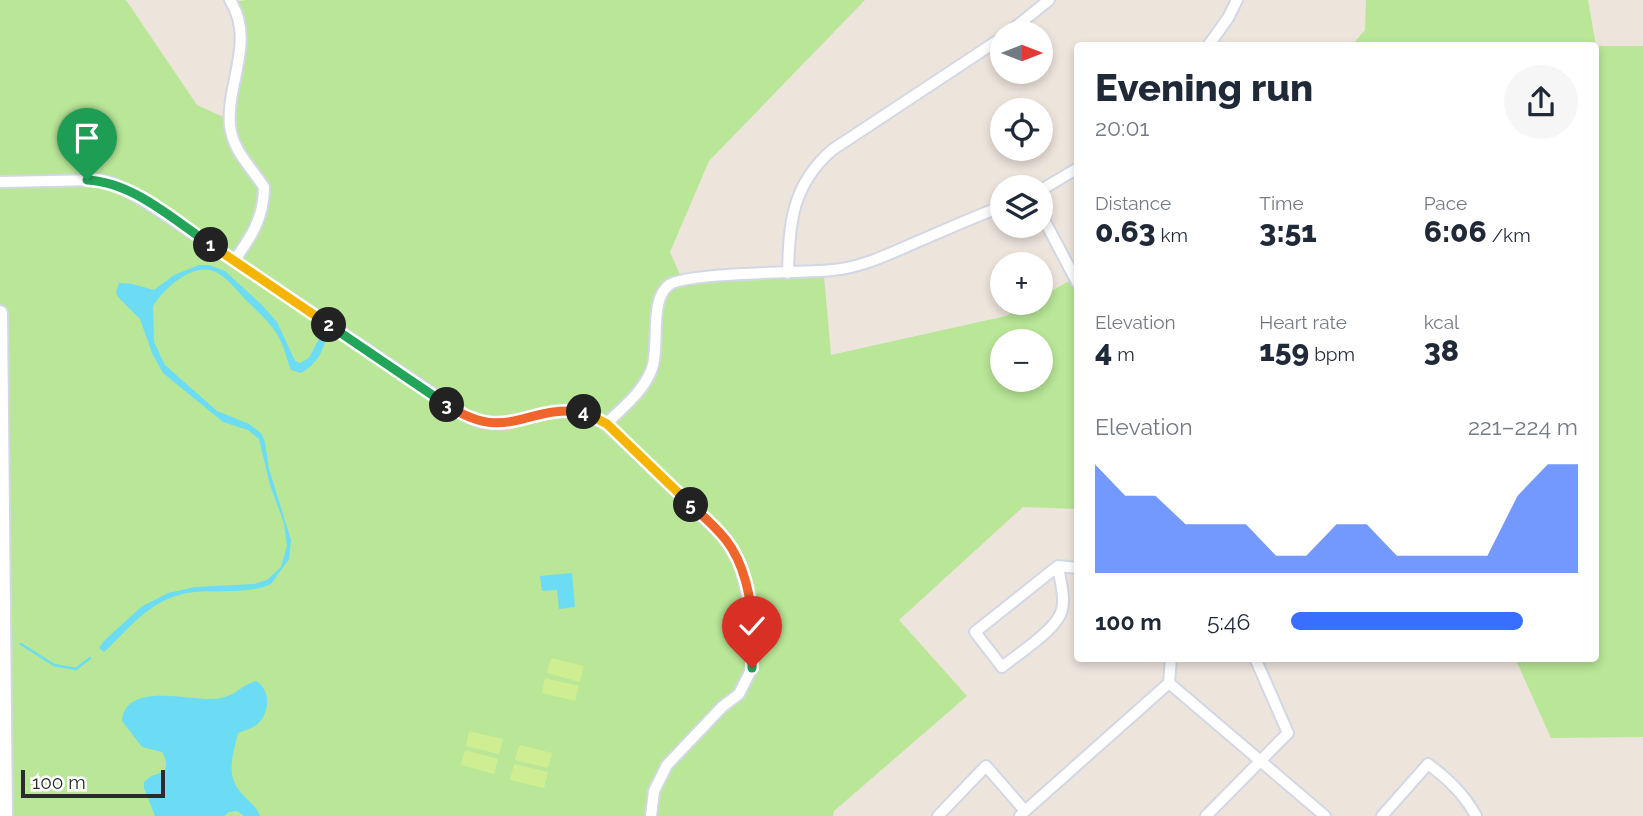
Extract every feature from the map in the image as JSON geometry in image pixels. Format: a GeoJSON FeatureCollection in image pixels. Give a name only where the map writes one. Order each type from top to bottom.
{"type":"FeatureCollection","features":[{"type":"Feature","properties":{"kind":"street"},"geometry":{"type":"LineString","coordinates":[[230,0],[237,12],[241,29],[241,48],[230,110],[230,128],[244,163],[264,187],[261,216],[253,234],[234,261]]}},
{"type":"Feature","properties":{"kind":"street"},"geometry":{"type":"LineString","coordinates":[[1023,21],[1049,0]]}},
{"type":"Feature","properties":{"kind":"street"},"geometry":{"type":"LineString","coordinates":[[1211,42],[1237,0]]}},
{"type":"Feature","properties":{"kind":"street"},"geometry":{"type":"LineString","coordinates":[[788,273],[788,238],[793,208],[802,184],[816,164],[831,150],[990,46]]}},
{"type":"Feature","properties":{"kind":"street"},"geometry":{"type":"LineString","coordinates":[[1053,183],[1074,171]]}},
{"type":"Feature","properties":{"kind":"street"},"geometry":{"type":"LineString","coordinates":[[0,182],[87,180],[112,183],[155,208],[467,417],[480,422],[503,424],[540,414],[570,410],[585,412],[607,424],[659,473],[728,541],[741,565],[752,617],[752,668],[739,694],[722,707],[667,765],[654,791],[651,816]]}},
{"type":"Feature","properties":{"kind":"street"},"geometry":{"type":"LineString","coordinates":[[607,424],[635,396],[651,371],[656,354],[657,309],[659,299],[668,285],[680,279],[832,270],[867,264],[990,212]]}},
{"type":"Feature","properties":{"kind":"street"},"geometry":{"type":"LineString","coordinates":[[1053,237],[1074,276]]}},
{"type":"Feature","properties":{"kind":"street"},"geometry":{"type":"LineString","coordinates":[[0,313],[2,790],[5,816]]}},
{"type":"Feature","properties":{"kind":"street"},"geometry":{"type":"LineString","coordinates":[[1058,566],[1063,596],[1061,614],[1052,626],[1003,667],[975,632],[1058,566],[1074,568]]}},
{"type":"Feature","properties":{"kind":"street"},"geometry":{"type":"LineString","coordinates":[[937,816],[986,766],[1022,813],[1169,682],[1171,662]]}},
{"type":"Feature","properties":{"kind":"street"},"geometry":{"type":"LineString","coordinates":[[1206,816],[1288,733],[1257,662]]}},
{"type":"Feature","properties":{"kind":"street"},"geometry":{"type":"LineString","coordinates":[[1169,682],[1325,816]]}},
{"type":"Feature","properties":{"kind":"street"},"geometry":{"type":"LineString","coordinates":[[1382,816],[1427,764],[1449,780],[1467,800],[1476,816]]}},
{"type":"Feature","properties":{"kind":"green space"},"geometry":{"type":"Polygon","coordinates":[[[0,0],[126,0],[197,105],[230,120],[241,48],[231,2],[865,0],[709,161],[670,252],[684,284],[824,276],[831,355],[1008,315],[1053,315],[1053,290],[1074,278],[1074,509],[1023,507],[899,620],[967,696],[834,811],[833,816],[5,816],[0,790],[0,0]]]}},
{"type":"Feature","properties":{"kind":"green space"},"geometry":{"type":"Polygon","coordinates":[[[1366,0],[1588,0],[1595,42],[1355,42],[1365,30],[1366,0]]]}},
{"type":"Feature","properties":{"kind":"green space"},"geometry":{"type":"Polygon","coordinates":[[[1599,46],[1643,46],[1643,737],[1551,738],[1517,662],[1599,662],[1599,46]]]}},
{"type":"Feature","properties":{"kind":"green space"},"geometry":{"type":"Polygon","coordinates":[[[551,658],[584,666],[580,682],[547,673],[551,658]]]}},
{"type":"Feature","properties":{"kind":"green space"},"geometry":{"type":"Polygon","coordinates":[[[545,678],[579,686],[575,701],[542,693],[545,678]]]}},
{"type":"Feature","properties":{"kind":"green space"},"geometry":{"type":"Polygon","coordinates":[[[469,731],[503,739],[499,754],[466,746],[469,731]]]}},
{"type":"Feature","properties":{"kind":"green space"},"geometry":{"type":"Polygon","coordinates":[[[519,745],[552,753],[548,768],[515,760],[519,745]]]}},
{"type":"Feature","properties":{"kind":"green space"},"geometry":{"type":"Polygon","coordinates":[[[465,750],[498,759],[494,774],[461,765],[465,750]]]}},
{"type":"Feature","properties":{"kind":"green space"},"geometry":{"type":"Polygon","coordinates":[[[514,764],[548,772],[544,788],[510,780],[514,764]]]}},
{"type":"Feature","properties":{"kind":"water"},"geometry":{"type":"Polygon","coordinates":[[[199,265],[209,265],[225,271],[262,305],[277,322],[295,361],[300,363],[309,358],[322,333],[326,334],[322,351],[311,366],[301,373],[291,370],[277,334],[270,324],[228,280],[207,270],[198,270],[180,278],[153,306],[154,342],[165,365],[217,411],[249,424],[261,433],[291,540],[289,559],[271,584],[259,588],[197,592],[163,601],[144,614],[104,652],[99,648],[104,641],[141,607],[168,593],[195,587],[254,584],[267,580],[281,567],[287,546],[284,523],[270,485],[259,439],[248,430],[223,422],[163,373],[152,353],[140,319],[116,292],[119,283],[154,290],[174,275],[199,265]]]}},
{"type":"Feature","properties":{"kind":"water"},"geometry":{"type":"Polygon","coordinates":[[[572,573],[575,607],[559,609],[557,590],[542,591],[540,576],[572,573]]]}},
{"type":"Feature","properties":{"kind":"water"},"geometry":{"type":"Polygon","coordinates":[[[256,681],[265,690],[266,710],[260,722],[238,733],[232,776],[239,791],[260,816],[244,816],[237,811],[224,816],[155,816],[144,782],[151,776],[164,772],[165,760],[162,752],[142,747],[122,721],[126,709],[134,701],[145,697],[220,698],[256,681]]]}},
{"type":"Feature","properties":{"kind":"waterway"},"geometry":{"type":"LineString","coordinates":[[21,644],[54,665],[76,669],[90,658]]}},
{"type":"Feature","properties":{"kind":"route"},"geometry":{"type":"LineString","coordinates":[[87,180],[112,183],[131,193],[467,417],[490,424],[503,424],[540,414],[570,410],[585,412],[607,424],[728,541],[741,565],[747,589],[752,617],[752,668]]}}]}
